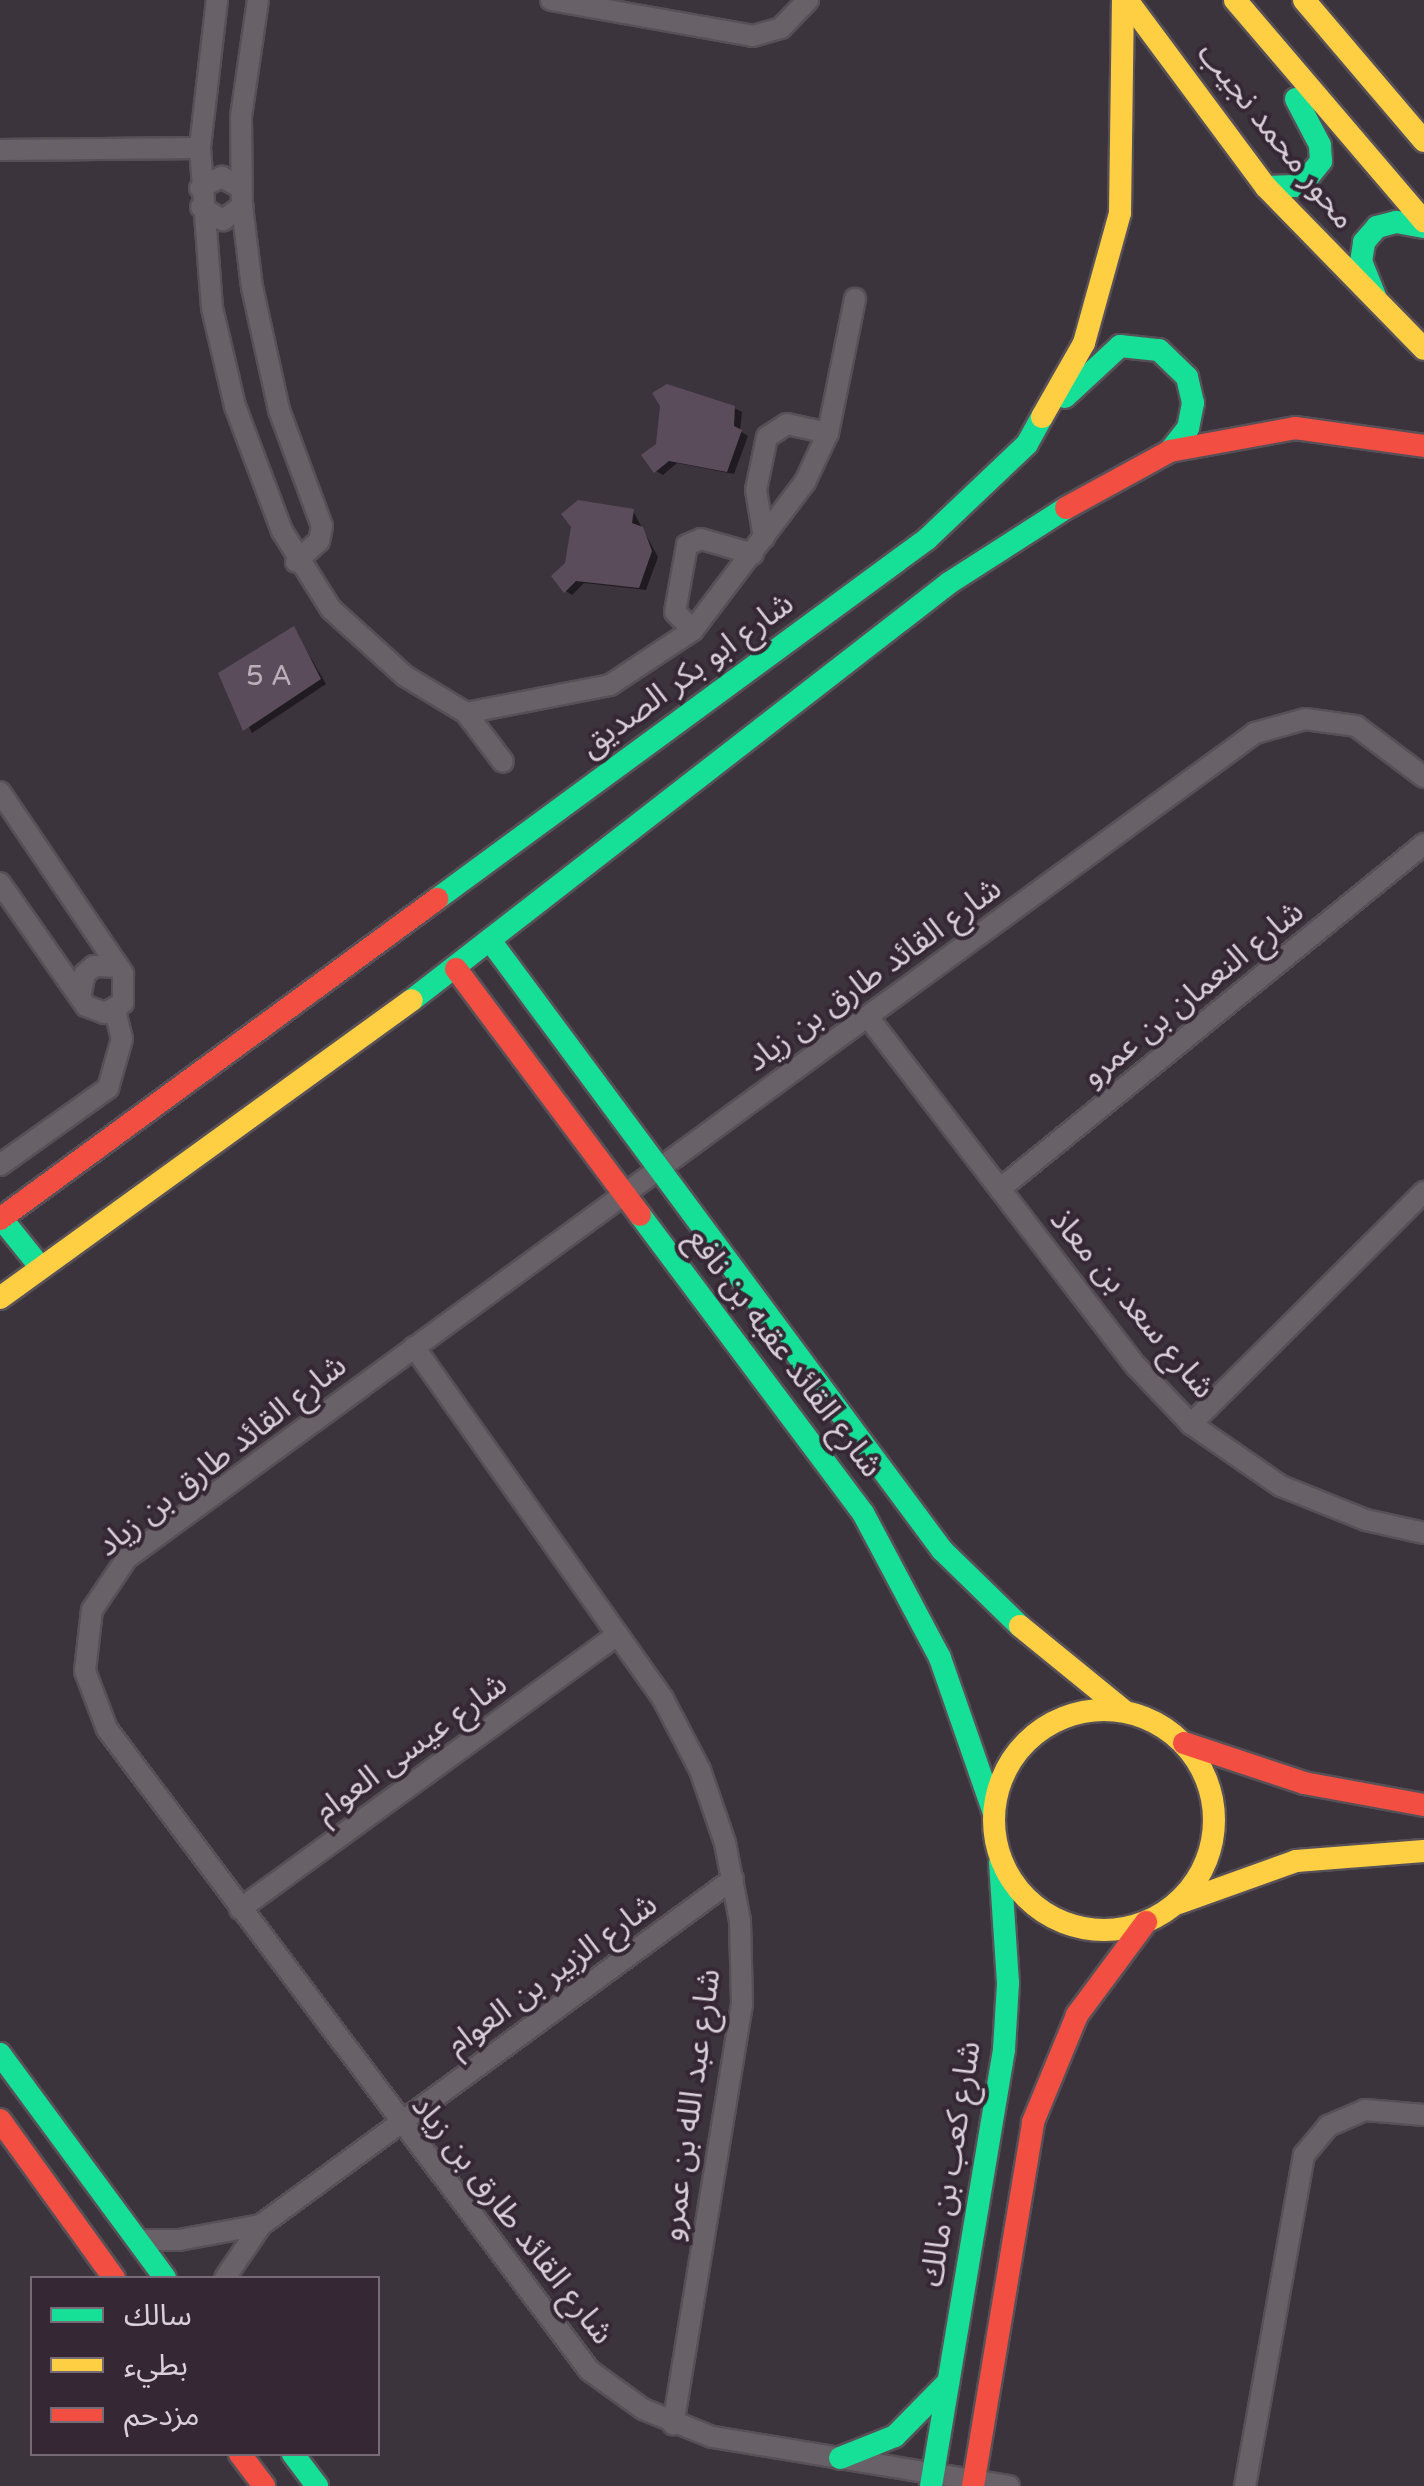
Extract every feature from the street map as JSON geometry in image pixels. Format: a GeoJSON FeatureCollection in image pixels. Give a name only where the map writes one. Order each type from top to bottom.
{"type":"FeatureCollection","features":[{"type":"Feature","properties":{"kind":"street"},"geometry":{"type":"LineString","coordinates":[[218,0],[200,148],[201,198],[212,308],[236,406],[296,562],[366,645],[466,713],[503,762]]}},
{"type":"Feature","properties":{"kind":"street"},"geometry":{"type":"LineString","coordinates":[[258,0],[241,117],[242,197],[252,287],[280,410],[322,526],[319,541],[296,562]]}},
{"type":"Feature","properties":{"kind":"street"},"geometry":{"type":"LineString","coordinates":[[552,0],[753,36],[780,28],[808,0]]}},
{"type":"Feature","properties":{"kind":"street","name":"محور محمد نجيب"},"geometry":{"type":"LineString","coordinates":[[1125,0],[1266,187],[1424,350]]}},
{"type":"Feature","properties":{"kind":"street","name":"شارع ابو بكر الصديق"},"geometry":{"type":"LineString","coordinates":[[1,1219],[927,539],[985,490],[1044,417],[1084,342],[1120,213],[1126,135],[1125,0]]}},
{"type":"Feature","properties":{"kind":"street","name":"محور محمد نجيب"},"geometry":{"type":"LineString","coordinates":[[1235,0],[1262,38],[1424,224]]}},
{"type":"Feature","properties":{"kind":"street"},"geometry":{"type":"LineString","coordinates":[[1304,0],[1424,141]]}},
{"type":"Feature","properties":{"kind":"street"},"geometry":{"type":"LineString","coordinates":[[1262,38],[1320,145],[1314,176],[1301,186],[1266,187]]}},
{"type":"Feature","properties":{"kind":"street"},"geometry":{"type":"LineString","coordinates":[[0,150],[200,148]]}},
{"type":"Feature","properties":{"kind":"street"},"geometry":{"type":"LineString","coordinates":[[201,198],[222,176],[242,197]]}},
{"type":"Feature","properties":{"kind":"street"},"geometry":{"type":"LineString","coordinates":[[201,198],[222,220],[242,197]]}},
{"type":"Feature","properties":{"kind":"street"},"geometry":{"type":"LineString","coordinates":[[1380,306],[1361,262],[1364,242],[1377,227],[1396,222],[1424,224]]}},
{"type":"Feature","properties":{"kind":"street"},"geometry":{"type":"LineString","coordinates":[[466,713],[610,684],[693,630],[805,482],[828,433],[855,299]]}},
{"type":"Feature","properties":{"kind":"street"},"geometry":{"type":"LineString","coordinates":[[1044,417],[1120,346],[1146,346],[1179,366],[1191,390],[1188,428],[1170,451]]}},
{"type":"Feature","properties":{"kind":"street"},"geometry":{"type":"LineString","coordinates":[[758,546],[756,490],[766,437],[788,424],[828,433]]}},
{"type":"Feature","properties":{"kind":"street"},"geometry":{"type":"LineString","coordinates":[[0,1298],[492,943],[949,583],[1103,484],[1170,451],[1295,428],[1424,446]]}},
{"type":"Feature","properties":{"kind":"street"},"geometry":{"type":"LineString","coordinates":[[693,630],[675,612],[687,545],[701,539],[758,546]]}},
{"type":"Feature","properties":{"kind":"street","name":"شارع القائد طارق بن زياد"},"geometry":{"type":"LineString","coordinates":[[1008,2486],[932,2480],[673,2424],[615,2391],[565,2346],[240,1909],[92,1702],[85,1640],[92,1610],[127,1558],[1256,733],[1305,719],[1356,726],[1424,776]]}},
{"type":"Feature","properties":{"kind":"street"},"geometry":{"type":"LineString","coordinates":[[0,792],[117,966],[127,994],[115,1010]]}},
{"type":"Feature","properties":{"kind":"street","name":"شارع النعمان بن عمرو"},"geometry":{"type":"LineString","coordinates":[[1000,1189],[1424,844]]}},
{"type":"Feature","properties":{"kind":"street"},"geometry":{"type":"LineString","coordinates":[[0,883],[80,997],[95,1011],[115,1010]]}},
{"type":"Feature","properties":{"kind":"street","name":"شارع القائد عقبه بن نافع"},"geometry":{"type":"LineString","coordinates":[[492,943],[942,1550],[1048,1654],[1122,1710]]}},
{"type":"Feature","properties":{"kind":"street"},"geometry":{"type":"LineString","coordinates":[[80,997],[84,974],[94,966],[117,966]]}},
{"type":"Feature","properties":{"kind":"street","name":"شارع القائد عقبه بن نافع"},"geometry":{"type":"LineString","coordinates":[[456,969],[863,1513],[940,1658],[994,1813]]}},
{"type":"Feature","properties":{"kind":"street"},"geometry":{"type":"LineString","coordinates":[[0,1165],[108,1088],[122,1039],[115,1010]]}},
{"type":"Feature","properties":{"kind":"street","name":"شارع سعد بن معاذ"},"geometry":{"type":"LineString","coordinates":[[868,1016],[1137,1367],[1191,1424],[1295,1493],[1424,1533]]}},
{"type":"Feature","properties":{"kind":"street"},"geometry":{"type":"LineString","coordinates":[[1191,1424],[1424,1192]]}},
{"type":"Feature","properties":{"kind":"street"},"geometry":{"type":"LineString","coordinates":[[1,1219],[42,1268]]}},
{"type":"Feature","properties":{"kind":"street","name":"شارع عبد الله بن عمرو"},"geometry":{"type":"LineString","coordinates":[[414,1347],[683,1734],[714,1807],[733,1880],[742,2004],[673,2424]]}},
{"type":"Feature","properties":{"kind":"street","name":"شارع عيسى العوام"},"geometry":{"type":"LineString","coordinates":[[240,1909],[617,1635]]}},
{"type":"Feature","properties":{"kind":"street"},"geometry":{"type":"LineString","coordinates":[[1424,1805],[1304,1783],[1184,1743],[1156,1722],[1122,1710],[1086,1710],[1051,1723],[1022,1746],[1003,1778],[994,1813],[998,1850],[1014,1884],[1056,1918],[1110,1930],[1146,1922],[1176,1904],[1296,1861],[1361,1851],[1424,1851]]}},
{"type":"Feature","properties":{"kind":"street"},"geometry":{"type":"LineString","coordinates":[[1176,1904],[1206,1860],[1214,1807],[1204,1773],[1184,1743]]}},
{"type":"Feature","properties":{"kind":"street","name":"شارع كعب بن مالك"},"geometry":{"type":"LineString","coordinates":[[932,2480],[1004,2049],[1008,1983],[998,1850]]}},
{"type":"Feature","properties":{"kind":"street","name":"شارع الزبير بن العوام"},"geometry":{"type":"LineString","coordinates":[[226,2276],[261,2226],[733,1880]]}},
{"type":"Feature","properties":{"kind":"street"},"geometry":{"type":"LineString","coordinates":[[973,2483],[1033,2122],[1077,2015],[1146,1922]]}},
{"type":"Feature","properties":{"kind":"street"},"geometry":{"type":"LineString","coordinates":[[0,2054],[164,2276]]}},
{"type":"Feature","properties":{"kind":"street"},"geometry":{"type":"LineString","coordinates":[[1244,2486],[1304,2155],[1328,2126],[1365,2110],[1424,2115]]}},
{"type":"Feature","properties":{"kind":"street"},"geometry":{"type":"LineString","coordinates":[[0,2120],[12,2153],[65,2210],[113,2276]]}},
{"type":"Feature","properties":{"kind":"street"},"geometry":{"type":"LineString","coordinates":[[65,2210],[98,2186]]}},
{"type":"Feature","properties":{"kind":"street","name":"شارع الزبير بن العوام"},"geometry":{"type":"LineString","coordinates":[[137,2240],[206,2237],[261,2226]]}},
{"type":"Feature","properties":{"kind":"street"},"geometry":{"type":"LineString","coordinates":[[840,2458],[895,2436],[949,2379]]}},
{"type":"Feature","properties":{"kind":"street"},"geometry":{"type":"LineString","coordinates":[[242,2456],[264,2486]]}},
{"type":"Feature","properties":{"kind":"street"},"geometry":{"type":"LineString","coordinates":[[294,2456],[316,2486]]}},
{"type":"Feature","properties":{"kind":"building"},"geometry":{"type":"Polygon","coordinates":[[[667,384],[735,406],[734,426],[742,430],[727,472],[669,461],[654,473],[641,455],[656,444],[660,406],[652,393],[667,384]]]}},
{"type":"Feature","properties":{"kind":"building"},"geometry":{"type":"Polygon","coordinates":[[[578,500],[634,509],[632,523],[643,527],[652,551],[639,588],[576,581],[564,593],[551,576],[565,563],[571,527],[561,514],[578,500]]]}},
{"type":"Feature","properties":{"kind":"building"},"geometry":{"type":"Polygon","coordinates":[[[294,626],[321,679],[243,731],[218,673],[294,626]]]}},
{"type":"Feature","properties":{"kind":"traffic: fast"},"geometry":{"type":"LineString","coordinates":[[1266,187],[1301,186],[1321,161],[1320,145],[1296,99]]}},
{"type":"Feature","properties":{"kind":"traffic: fast"},"geometry":{"type":"LineString","coordinates":[[1375,296],[1361,262],[1364,242],[1377,227],[1396,222],[1424,227]]}},
{"type":"Feature","properties":{"kind":"traffic: fast"},"geometry":{"type":"LineString","coordinates":[[1065,397],[1120,346],[1159,350],[1187,377],[1193,403],[1188,428],[1170,451]]}},
{"type":"Feature","properties":{"kind":"traffic: fast"},"geometry":{"type":"LineString","coordinates":[[437,899],[927,539],[1027,444],[1042,417]]}},
{"type":"Feature","properties":{"kind":"traffic: fast"},"geometry":{"type":"LineString","coordinates":[[412,1000],[949,583],[1066,508]]}},
{"type":"Feature","properties":{"kind":"traffic: fast"},"geometry":{"type":"LineString","coordinates":[[492,943],[942,1550],[1020,1626]]}},
{"type":"Feature","properties":{"kind":"traffic: fast"},"geometry":{"type":"LineString","coordinates":[[640,1215],[863,1513],[940,1658],[994,1813]]}},
{"type":"Feature","properties":{"kind":"traffic: fast"},"geometry":{"type":"LineString","coordinates":[[1,1218],[41,1268]]}},
{"type":"Feature","properties":{"kind":"traffic: fast"},"geometry":{"type":"LineString","coordinates":[[931,2486],[1004,2049],[1008,1983],[1000,1863]]}},
{"type":"Feature","properties":{"kind":"traffic: fast"},"geometry":{"type":"LineString","coordinates":[[0,2054],[164,2276]]}},
{"type":"Feature","properties":{"kind":"traffic: fast"},"geometry":{"type":"LineString","coordinates":[[840,2458],[895,2436],[948,2382]]}},
{"type":"Feature","properties":{"kind":"traffic: fast"},"geometry":{"type":"LineString","coordinates":[[294,2456],[317,2486]]}},
{"type":"Feature","properties":{"kind":"traffic: slow"},"geometry":{"type":"LineString","coordinates":[[1042,417],[1084,343],[1120,213],[1123,0]]}},
{"type":"Feature","properties":{"kind":"traffic: slow"},"geometry":{"type":"LineString","coordinates":[[1127,0],[1266,187],[1424,349]]}},
{"type":"Feature","properties":{"kind":"traffic: slow"},"geometry":{"type":"LineString","coordinates":[[1235,0],[1424,221]]}},
{"type":"Feature","properties":{"kind":"traffic: slow"},"geometry":{"type":"LineString","coordinates":[[1304,0],[1424,141]]}},
{"type":"Feature","properties":{"kind":"traffic: slow"},"geometry":{"type":"LineString","coordinates":[[0,1298],[412,1000]]}},
{"type":"Feature","properties":{"kind":"traffic: slow"},"geometry":{"type":"LineString","coordinates":[[1020,1626],[1123,1710]]}},
{"type":"Feature","properties":{"kind":"traffic: slow"},"geometry":{"type":"LineString","coordinates":[[1104,1710],[1146,1719],[1181,1743],[1205,1778],[1214,1820],[1205,1862],[1181,1897],[1146,1921],[1104,1930],[1062,1921],[1027,1897],[1003,1862],[994,1820],[1003,1778],[1027,1743],[1062,1719],[1104,1710]]}},
{"type":"Feature","properties":{"kind":"traffic: slow"},"geometry":{"type":"LineString","coordinates":[[1179,1903],[1296,1861],[1424,1851]]}},
{"type":"Feature","properties":{"kind":"traffic: jam"},"geometry":{"type":"LineString","coordinates":[[1066,508],[1170,451],[1295,428],[1424,446]]}},
{"type":"Feature","properties":{"kind":"traffic: jam"},"geometry":{"type":"LineString","coordinates":[[0,1219],[437,899]]}},
{"type":"Feature","properties":{"kind":"traffic: jam"},"geometry":{"type":"LineString","coordinates":[[456,969],[640,1215]]}},
{"type":"Feature","properties":{"kind":"traffic: jam"},"geometry":{"type":"LineString","coordinates":[[1184,1743],[1304,1783],[1424,1805]]}},
{"type":"Feature","properties":{"kind":"traffic: jam"},"geometry":{"type":"LineString","coordinates":[[973,2486],[1033,2122],[1077,2015],[1146,1922]]}},
{"type":"Feature","properties":{"kind":"traffic: jam"},"geometry":{"type":"LineString","coordinates":[[0,2120],[113,2276]]}},
{"type":"Feature","properties":{"kind":"traffic: jam"},"geometry":{"type":"LineString","coordinates":[[242,2456],[264,2486]]}}]}
